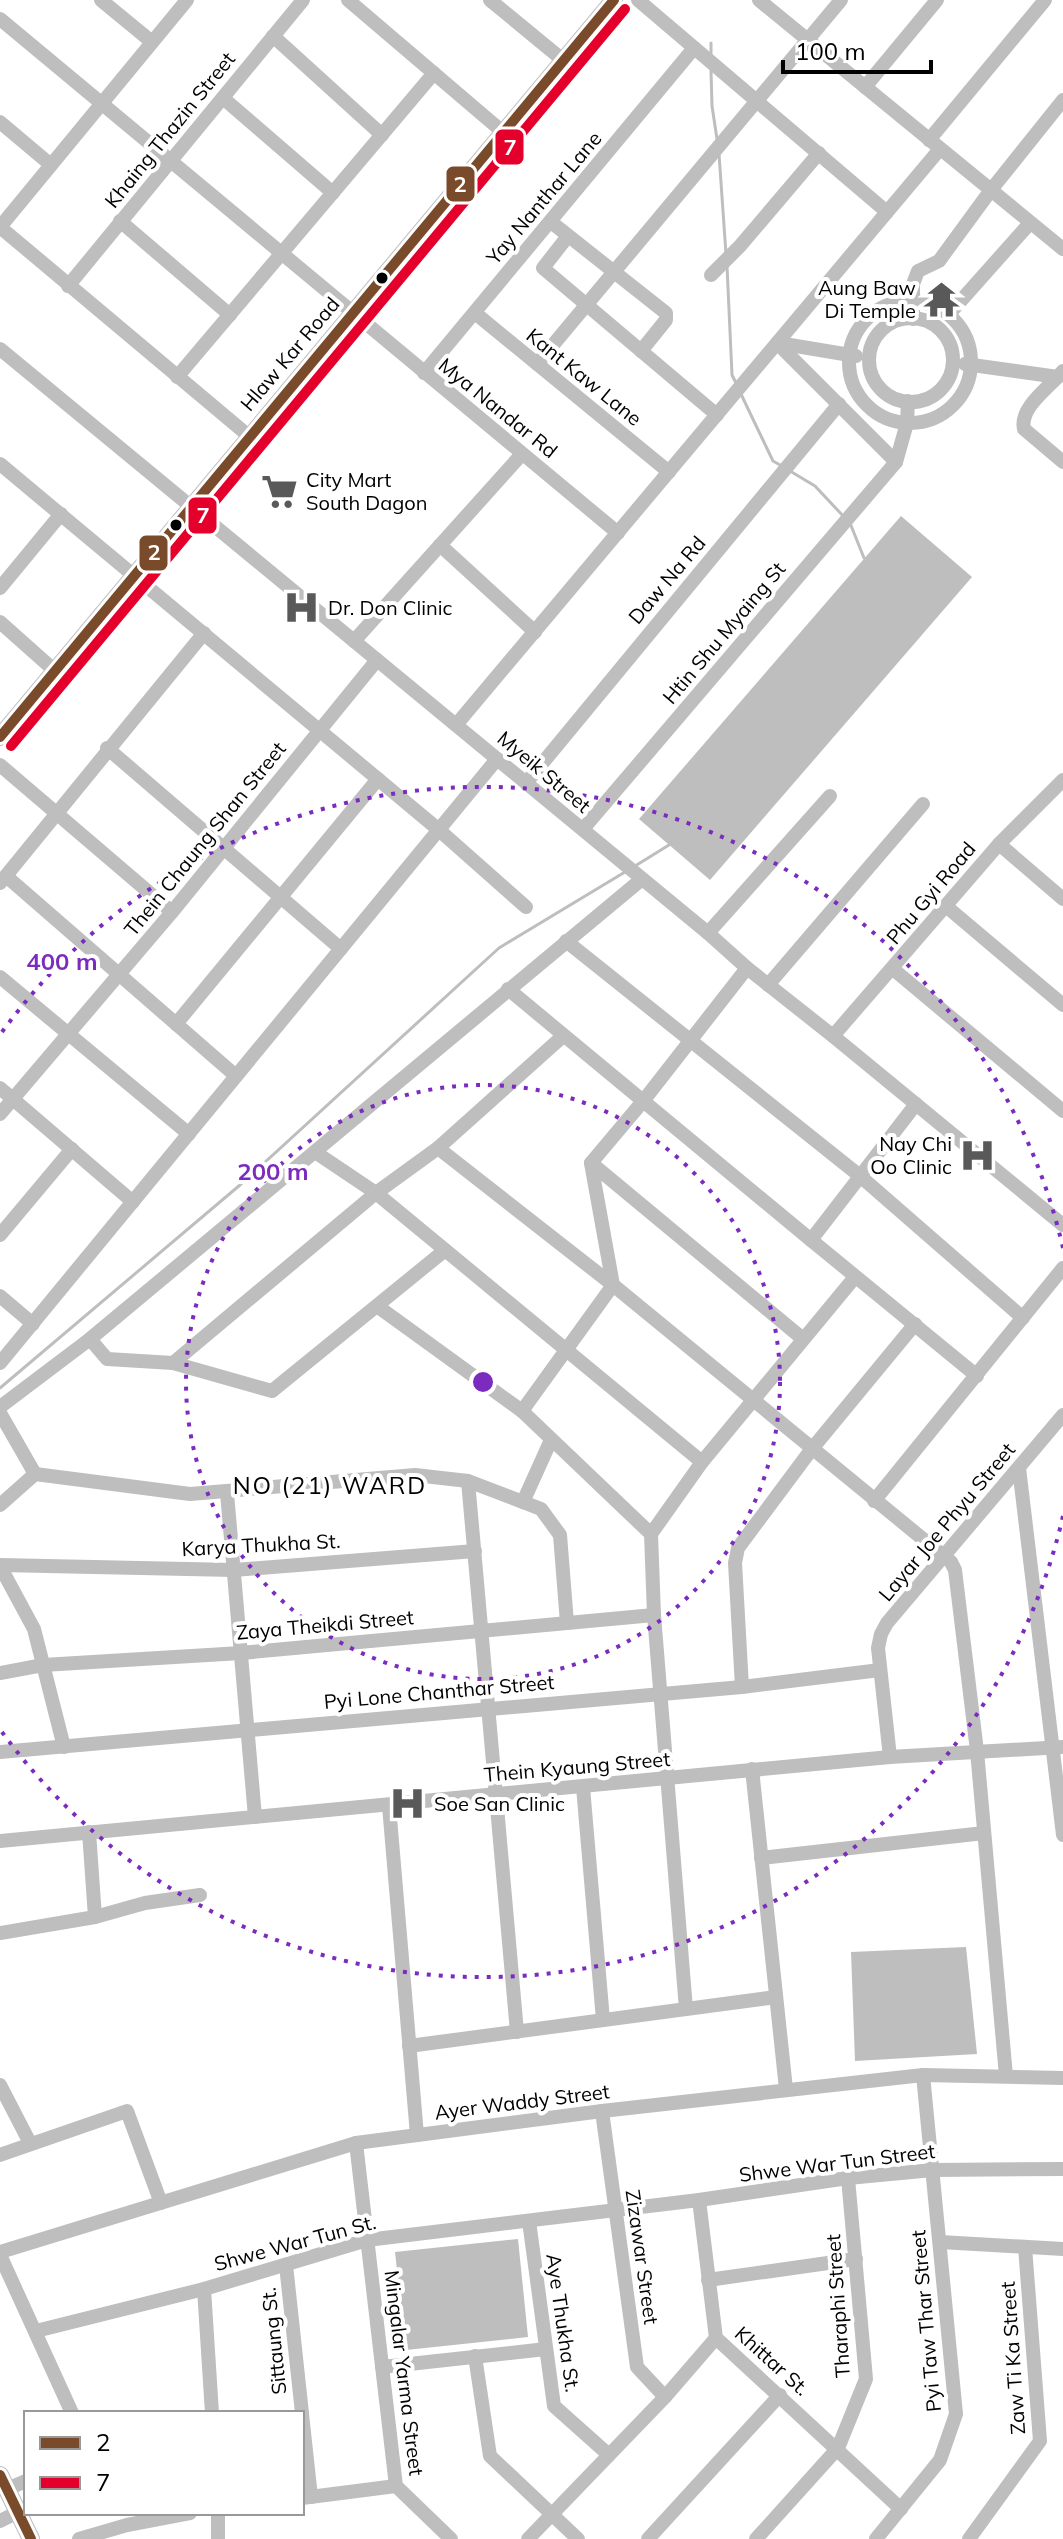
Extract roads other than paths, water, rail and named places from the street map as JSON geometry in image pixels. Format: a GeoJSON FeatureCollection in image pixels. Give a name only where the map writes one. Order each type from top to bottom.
{"type":"FeatureCollection","features":[{"type":"Feature","properties":{"kind":"main road","name":"Hlaw Kar Road"},"geometry":{"type":"LineString","coordinates":[[0,737],[614,0]]}},
{"type":"Feature","properties":{"kind":"main road"},"geometry":{"type":"LineString","coordinates":[[4,2482],[31,2539]]}},
{"type":"Feature","properties":{"kind":"street"},"geometry":{"type":"LineString","coordinates":[[101,0],[152,42]]}},
{"type":"Feature","properties":{"kind":"street"},"geometry":{"type":"LineString","coordinates":[[187,0],[0,227],[250,437]]}},
{"type":"Feature","properties":{"kind":"street","name":"Khaing Thazin Street"},"geometry":{"type":"LineString","coordinates":[[68,286],[303,0]]}},
{"type":"Feature","properties":{"kind":"street"},"geometry":{"type":"LineString","coordinates":[[348,0],[504,133]]}},
{"type":"Feature","properties":{"kind":"street"},"geometry":{"type":"LineString","coordinates":[[490,0],[564,61]]}},
{"type":"Feature","properties":{"kind":"street"},"geometry":{"type":"LineString","coordinates":[[638,0],[887,212]]}},
{"type":"Feature","properties":{"kind":"street"},"geometry":{"type":"LineString","coordinates":[[759,0],[1030,223],[1060,241]]}},
{"type":"Feature","properties":{"kind":"street"},"geometry":{"type":"LineString","coordinates":[[537,364],[841,0]]}},
{"type":"Feature","properties":{"kind":"street"},"geometry":{"type":"LineString","coordinates":[[865,87],[937,0]]}},
{"type":"Feature","properties":{"kind":"street"},"geometry":{"type":"LineString","coordinates":[[456,725],[887,212],[1045,0]]}},
{"type":"Feature","properties":{"kind":"street","name":"Mya Nandar Rd"},"geometry":{"type":"LineString","coordinates":[[0,19],[618,533]]}},
{"type":"Feature","properties":{"kind":"street"},"geometry":{"type":"LineString","coordinates":[[273,36],[382,135]]}},
{"type":"Feature","properties":{"kind":"street","name":"Yay Nanthar Lane"},"geometry":{"type":"LineString","coordinates":[[424,373],[551,222],[705,57]]}},
{"type":"Feature","properties":{"kind":"street"},"geometry":{"type":"LineString","coordinates":[[177,377],[434,73]]}},
{"type":"Feature","properties":{"kind":"street"},"geometry":{"type":"LineString","coordinates":[[223,98],[333,193]]}},
{"type":"Feature","properties":{"kind":"street"},"geometry":{"type":"LineString","coordinates":[[913,319],[913,284],[918,271],[939,261],[1063,100]]}},
{"type":"Feature","properties":{"kind":"street"},"geometry":{"type":"LineString","coordinates":[[0,122],[51,165]]}},
{"type":"Feature","properties":{"kind":"street"},"geometry":{"type":"LineString","coordinates":[[711,275],[740,246],[819,153]]}},
{"type":"Feature","properties":{"kind":"street"},"geometry":{"type":"LineString","coordinates":[[120,221],[230,315]]}},
{"type":"Feature","properties":{"kind":"street"},"geometry":{"type":"LineString","coordinates":[[551,222],[666,313],[666,320],[641,351]]}},
{"type":"Feature","properties":{"kind":"street"},"geometry":{"type":"LineString","coordinates":[[949,314],[1030,223]]}},
{"type":"Feature","properties":{"kind":"street"},"geometry":{"type":"LineString","coordinates":[[568,236],[543,268],[717,415]]}},
{"type":"Feature","properties":{"kind":"street"},"geometry":{"type":"LineString","coordinates":[[914,300],[933,304],[949,314],[966,337],[972,364],[968,383],[959,400],[944,413],[927,421],[907,423],[887,419],[870,409],[853,384],[849,355],[854,337],[871,315],[895,302],[914,300]]}},
{"type":"Feature","properties":{"kind":"street","name":"Kant Kaw Lane"},"geometry":{"type":"LineString","coordinates":[[475,313],[669,472]]}},
{"type":"Feature","properties":{"kind":"street"},"geometry":{"type":"LineString","coordinates":[[913,319],[924,320],[946,337],[952,350],[953,364],[941,389],[930,397],[908,401],[889,396],[879,387],[872,376],[869,357],[875,337],[884,328],[895,321],[913,319]]}},
{"type":"Feature","properties":{"kind":"street"},"geometry":{"type":"LineString","coordinates":[[777,343],[869,357]]}},
{"type":"Feature","properties":{"kind":"street"},"geometry":{"type":"LineString","coordinates":[[777,343],[896,462],[907,423],[908,401]]}},
{"type":"Feature","properties":{"kind":"street","name":"Myeik Street"},"geometry":{"type":"LineString","coordinates":[[0,349],[747,968],[1063,1225]]}},
{"type":"Feature","properties":{"kind":"street"},"geometry":{"type":"LineString","coordinates":[[953,364],[1061,374]]}},
{"type":"Feature","properties":{"kind":"street"},"geometry":{"type":"LineString","coordinates":[[1061,374],[1025,413],[1024,429],[1063,462]]}},
{"type":"Feature","properties":{"kind":"street","name":"Daw Na Rd"},"geometry":{"type":"LineString","coordinates":[[526,783],[839,404]]}},
{"type":"Feature","properties":{"kind":"street"},"geometry":{"type":"LineString","coordinates":[[354,641],[522,454]]}},
{"type":"Feature","properties":{"kind":"street","name":"Htin Shu Myaing St"},"geometry":{"type":"LineString","coordinates":[[583,829],[896,462]]}},
{"type":"Feature","properties":{"kind":"street"},"geometry":{"type":"LineString","coordinates":[[0,464],[439,830],[526,907]]}},
{"type":"Feature","properties":{"kind":"street"},"geometry":{"type":"LineString","coordinates":[[0,588],[61,514]]}},
{"type":"Feature","properties":{"kind":"street"},"geometry":{"type":"LineString","coordinates":[[440,545],[535,632]]}},
{"type":"Feature","properties":{"kind":"street"},"geometry":{"type":"LineString","coordinates":[[0,622],[55,671]]}},
{"type":"Feature","properties":{"kind":"street"},"geometry":{"type":"LineString","coordinates":[[204,633],[107,748],[3,880],[119,974],[236,1076]]}},
{"type":"Feature","properties":{"kind":"street","name":"Thein Chaung Shan Street"},"geometry":{"type":"LineString","coordinates":[[0,1114],[172,912],[377,660]]}},
{"type":"Feature","properties":{"kind":"street"},"geometry":{"type":"LineString","coordinates":[[107,748],[341,949]]}},
{"type":"Feature","properties":{"kind":"street"},"geometry":{"type":"LineString","coordinates":[[0,1363],[497,759]]}},
{"type":"Feature","properties":{"kind":"street"},"geometry":{"type":"LineString","coordinates":[[0,765],[172,912]]}},
{"type":"Feature","properties":{"kind":"street"},"geometry":{"type":"LineString","coordinates":[[176,1024],[378,779]]}},
{"type":"Feature","properties":{"kind":"street","name":"Phu Gyi Road"},"geometry":{"type":"LineString","coordinates":[[833,1036],[999,844],[1060,789]]}},
{"type":"Feature","properties":{"kind":"street"},"geometry":{"type":"LineString","coordinates":[[708,933],[830,796]]}},
{"type":"Feature","properties":{"kind":"street"},"geometry":{"type":"LineString","coordinates":[[768,985],[923,804]]}},
{"type":"Feature","properties":{"kind":"street"},"geometry":{"type":"LineString","coordinates":[[999,844],[1063,899]]}},
{"type":"Feature","properties":{"kind":"street"},"geometry":{"type":"LineString","coordinates":[[0,1407],[90,1339],[642,879]]}},
{"type":"Feature","properties":{"kind":"street"},"geometry":{"type":"LineString","coordinates":[[947,907],[1063,1005]]}},
{"type":"Feature","properties":{"kind":"street"},"geometry":{"type":"LineString","coordinates":[[566,941],[860,1176],[1023,1318]]}},
{"type":"Feature","properties":{"kind":"street"},"geometry":{"type":"LineString","coordinates":[[591,1163],[747,968]]}},
{"type":"Feature","properties":{"kind":"street"},"geometry":{"type":"LineString","coordinates":[[893,969],[1063,1111]]}},
{"type":"Feature","properties":{"kind":"street"},"geometry":{"type":"LineString","coordinates":[[0,977],[189,1134]]}},
{"type":"Feature","properties":{"kind":"street"},"geometry":{"type":"LineString","coordinates":[[508,989],[977,1376]]}},
{"type":"Feature","properties":{"kind":"street"},"geometry":{"type":"LineString","coordinates":[[173,1363],[376,1193],[438,1148],[563,1036]]}},
{"type":"Feature","properties":{"kind":"street"},"geometry":{"type":"LineString","coordinates":[[0,1088],[133,1202]]}},
{"type":"Feature","properties":{"kind":"street"},"geometry":{"type":"LineString","coordinates":[[811,1240],[916,1104]]}},
{"type":"Feature","properties":{"kind":"street"},"geometry":{"type":"LineString","coordinates":[[438,1148],[613,1285],[874,1501],[946,1555],[955,1570],[977,1751],[1006,2076]]}},
{"type":"Feature","properties":{"kind":"street"},"geometry":{"type":"LineString","coordinates":[[0,1235],[72,1149]]}},
{"type":"Feature","properties":{"kind":"street"},"geometry":{"type":"LineString","coordinates":[[315,1152],[376,1193],[702,1462]]}},
{"type":"Feature","properties":{"kind":"street"},"geometry":{"type":"LineString","coordinates":[[522,1411],[613,1285],[591,1163]]}},
{"type":"Feature","properties":{"kind":"street"},"geometry":{"type":"LineString","coordinates":[[591,1163],[803,1339]]}},
{"type":"Feature","properties":{"kind":"street"},"geometry":{"type":"LineString","coordinates":[[90,1339],[107,1359],[173,1363],[272,1391],[444,1251]]}},
{"type":"Feature","properties":{"kind":"street"},"geometry":{"type":"LineString","coordinates":[[874,1501],[1063,1268]]}},
{"type":"Feature","properties":{"kind":"street"},"geometry":{"type":"LineString","coordinates":[[686,2009],[654,1615],[651,1534],[702,1462],[855,1277]]}},
{"type":"Feature","properties":{"kind":"street"},"geometry":{"type":"LineString","coordinates":[[0,1296],[33,1324]]}},
{"type":"Feature","properties":{"kind":"street"},"geometry":{"type":"LineString","coordinates":[[377,1306],[522,1411],[651,1534]]}},
{"type":"Feature","properties":{"kind":"street"},"geometry":{"type":"LineString","coordinates":[[742,1687],[735,1563],[738,1548],[811,1450],[915,1324]]}},
{"type":"Feature","properties":{"kind":"street"},"geometry":{"type":"LineString","coordinates":[[0,1413],[35,1474]]}},
{"type":"Feature","properties":{"kind":"street","name":"Layar Joe Phyu Street"},"geometry":{"type":"LineString","coordinates":[[890,1757],[878,1648],[887,1623],[1063,1415]]}},
{"type":"Feature","properties":{"kind":"street"},"geometry":{"type":"LineString","coordinates":[[523,1502],[551,1440]]}},
{"type":"Feature","properties":{"kind":"street"},"geometry":{"type":"LineString","coordinates":[[1019,1468],[1059,1747],[1063,1835]]}},
{"type":"Feature","properties":{"kind":"street"},"geometry":{"type":"LineString","coordinates":[[0,1505],[35,1474],[190,1494],[415,1475],[468,1481],[541,1509],[560,1535],[567,1623]]}},
{"type":"Feature","properties":{"kind":"street"},"geometry":{"type":"LineString","coordinates":[[468,1481],[517,2032]]}},
{"type":"Feature","properties":{"kind":"street"},"geometry":{"type":"LineString","coordinates":[[227,1493],[255,1817]]}},
{"type":"Feature","properties":{"kind":"street","name":"Karya Thukha St."},"geometry":{"type":"LineString","coordinates":[[0,1566],[234,1570],[475,1551]]}},
{"type":"Feature","properties":{"kind":"street"},"geometry":{"type":"LineString","coordinates":[[0,1566],[34,1629],[64,1747]]}},
{"type":"Feature","properties":{"kind":"street","name":"Zaya Theikdi Street"},"geometry":{"type":"LineString","coordinates":[[0,1673],[43,1665],[241,1653],[654,1615]]}},
{"type":"Feature","properties":{"kind":"street","name":"Pyi Lone Chanthar Street"},"geometry":{"type":"LineString","coordinates":[[0,1752],[742,1687],[880,1670]]}},
{"type":"Feature","properties":{"kind":"street","name":"Thein Kyaung Street"},"geometry":{"type":"LineString","coordinates":[[0,1841],[752,1769],[1059,1747]]}},
{"type":"Feature","properties":{"kind":"street"},"geometry":{"type":"LineString","coordinates":[[752,1769],[786,2089]]}},
{"type":"Feature","properties":{"kind":"street"},"geometry":{"type":"LineString","coordinates":[[583,1787],[603,2020]]}},
{"type":"Feature","properties":{"kind":"street"},"geometry":{"type":"LineString","coordinates":[[389,1806],[417,2135]]}},
{"type":"Feature","properties":{"kind":"street"},"geometry":{"type":"LineString","coordinates":[[89,1832],[95,1917]]}},
{"type":"Feature","properties":{"kind":"street"},"geometry":{"type":"LineString","coordinates":[[761,1858],[984,1833]]}},
{"type":"Feature","properties":{"kind":"street"},"geometry":{"type":"LineString","coordinates":[[0,1933],[95,1917],[145,1903],[200,1895]]}},
{"type":"Feature","properties":{"kind":"street"},"geometry":{"type":"LineString","coordinates":[[409,2046],[776,1997]]}},
{"type":"Feature","properties":{"kind":"street","name":"Ayer Waddy Street"},"geometry":{"type":"LineString","coordinates":[[0,2253],[356,2143],[602,2111],[923,2075],[1063,2078]]}},
{"type":"Feature","properties":{"kind":"street","name":"Pyi Taw Thar Street"},"geometry":{"type":"LineString","coordinates":[[876,2539],[940,2460],[956,2414],[923,2075]]}},
{"type":"Feature","properties":{"kind":"street"},"geometry":{"type":"LineString","coordinates":[[0,2085],[30,2143]]}},
{"type":"Feature","properties":{"kind":"street"},"geometry":{"type":"LineString","coordinates":[[0,2155],[127,2111],[161,2203]]}},
{"type":"Feature","properties":{"kind":"street","name":"Zizawar Street"},"geometry":{"type":"LineString","coordinates":[[602,2111],[637,2367],[665,2397]]}},
{"type":"Feature","properties":{"kind":"street","name":"Mingalar Yarma Street"},"geometry":{"type":"LineString","coordinates":[[356,2143],[396,2486],[451,2539]]}},
{"type":"Feature","properties":{"kind":"street","name":"Shwe War Tun Street"},"geometry":{"type":"LineString","coordinates":[[616,2210],[848,2178],[933,2170],[1063,2169]]}},
{"type":"Feature","properties":{"kind":"street","name":"Tharaphi Street"},"geometry":{"type":"LineString","coordinates":[[756,2539],[838,2448],[866,2379],[848,2178]]}},
{"type":"Feature","properties":{"kind":"street","name":"Khittar St."},"geometry":{"type":"LineString","coordinates":[[699,2200],[716,2338],[901,2509]]}},
{"type":"Feature","properties":{"kind":"street","name":"Shwe War Tun St."},"geometry":{"type":"LineString","coordinates":[[36,2331],[204,2289],[367,2240],[616,2210]]}},
{"type":"Feature","properties":{"kind":"street","name":"Aye Thukha St."},"geometry":{"type":"LineString","coordinates":[[529,2221],[554,2406],[609,2455]]}},
{"type":"Feature","properties":{"kind":"street"},"geometry":{"type":"LineString","coordinates":[[940,2242],[1063,2249]]}},
{"type":"Feature","properties":{"kind":"street","name":"Zaw Ti Ka Street"},"geometry":{"type":"LineString","coordinates":[[969,2539],[1040,2441],[1025,2247]]}},
{"type":"Feature","properties":{"kind":"street"},"geometry":{"type":"LineString","coordinates":[[0,2253],[71,2411]]}},
{"type":"Feature","properties":{"kind":"street"},"geometry":{"type":"LineString","coordinates":[[708,2280],[856,2259]]}},
{"type":"Feature","properties":{"kind":"street","name":"Sittaung St."},"geometry":{"type":"LineString","coordinates":[[286,2265],[302,2411]]}},
{"type":"Feature","properties":{"kind":"street"},"geometry":{"type":"LineString","coordinates":[[204,2289],[212,2411]]}},
{"type":"Feature","properties":{"kind":"street"},"geometry":{"type":"LineString","coordinates":[[528,2539],[665,2397],[716,2338]]}},
{"type":"Feature","properties":{"kind":"street"},"geometry":{"type":"LineString","coordinates":[[382,2367],[546,2349]]}},
{"type":"Feature","properties":{"kind":"street"},"geometry":{"type":"LineString","coordinates":[[475,2356],[490,2456],[578,2539]]}},
{"type":"Feature","properties":{"kind":"street"},"geometry":{"type":"LineString","coordinates":[[648,2539],[780,2395]]}},
{"type":"Feature","properties":{"kind":"street","name":"Sittaung St."},"geometry":{"type":"LineString","coordinates":[[304,2456],[306,2498]]}},
{"type":"Feature","properties":{"kind":"street"},"geometry":{"type":"LineString","coordinates":[[4,2482],[24,2481]]}},
{"type":"Feature","properties":{"kind":"street"},"geometry":{"type":"LineString","coordinates":[[306,2498],[396,2486]]}},
{"type":"Feature","properties":{"kind":"street"},"geometry":{"type":"LineString","coordinates":[[0,2521],[18,2512]]}},
{"type":"Feature","properties":{"kind":"street"},"geometry":{"type":"LineString","coordinates":[[79,2539],[129,2532],[184,2515]]}},
{"type":"Feature","properties":{"kind":"street"},"geometry":{"type":"LineString","coordinates":[[218,2515],[218,2539]]}},
{"type":"Feature","properties":{"kind":"waterway"},"geometry":{"type":"LineString","coordinates":[[711,43],[711,55]]}},
{"type":"Feature","properties":{"kind":"waterway"},"geometry":{"type":"LineString","coordinates":[[711,71],[717,139]]}},
{"type":"Feature","properties":{"kind":"waterway"},"geometry":{"type":"LineString","coordinates":[[719,154],[726,254]]}},
{"type":"Feature","properties":{"kind":"waterway"},"geometry":{"type":"LineString","coordinates":[[727,266],[732,375],[737,385]]}},
{"type":"Feature","properties":{"kind":"waterway"},"geometry":{"type":"LineString","coordinates":[[740,392],[773,461],[780,465]]}},
{"type":"Feature","properties":{"kind":"waterway"},"geometry":{"type":"LineString","coordinates":[[790,471],[815,486],[845,518]]}},
{"type":"Feature","properties":{"kind":"waterway"},"geometry":{"type":"LineString","coordinates":[[850,523],[864,558]]}},
{"type":"Feature","properties":{"kind":"waterway"},"geometry":{"type":"LineString","coordinates":[[635,866],[669,845]]}},
{"type":"Feature","properties":{"kind":"waterway"},"geometry":{"type":"LineString","coordinates":[[0,1388],[240,1185],[499,948],[625,872]]}},
{"type":"Feature","properties":{"kind":"place","name":"Aung Baw Di Temple"},"geometry":{"type":"Point","coordinates":[942,300]}},
{"type":"Feature","properties":{"kind":"place","name":"City Mart South Dagon"},"geometry":{"type":"Point","coordinates":[280,492]}},
{"type":"Feature","properties":{"kind":"place","name":"Dr. Don Clinic"},"geometry":{"type":"Point","coordinates":[302,608]}},
{"type":"Feature","properties":{"kind":"place","name":"Nay Chi Oo Clinic"},"geometry":{"type":"Point","coordinates":[978,1155]}},
{"type":"Feature","properties":{"kind":"place","name":"Soe San Clinic"},"geometry":{"type":"Point","coordinates":[408,1804]}},
{"type":"Feature","properties":{"kind":"district","name":"NO (21) WARD"},"geometry":{"type":"Point","coordinates":[330,1486]}}]}
